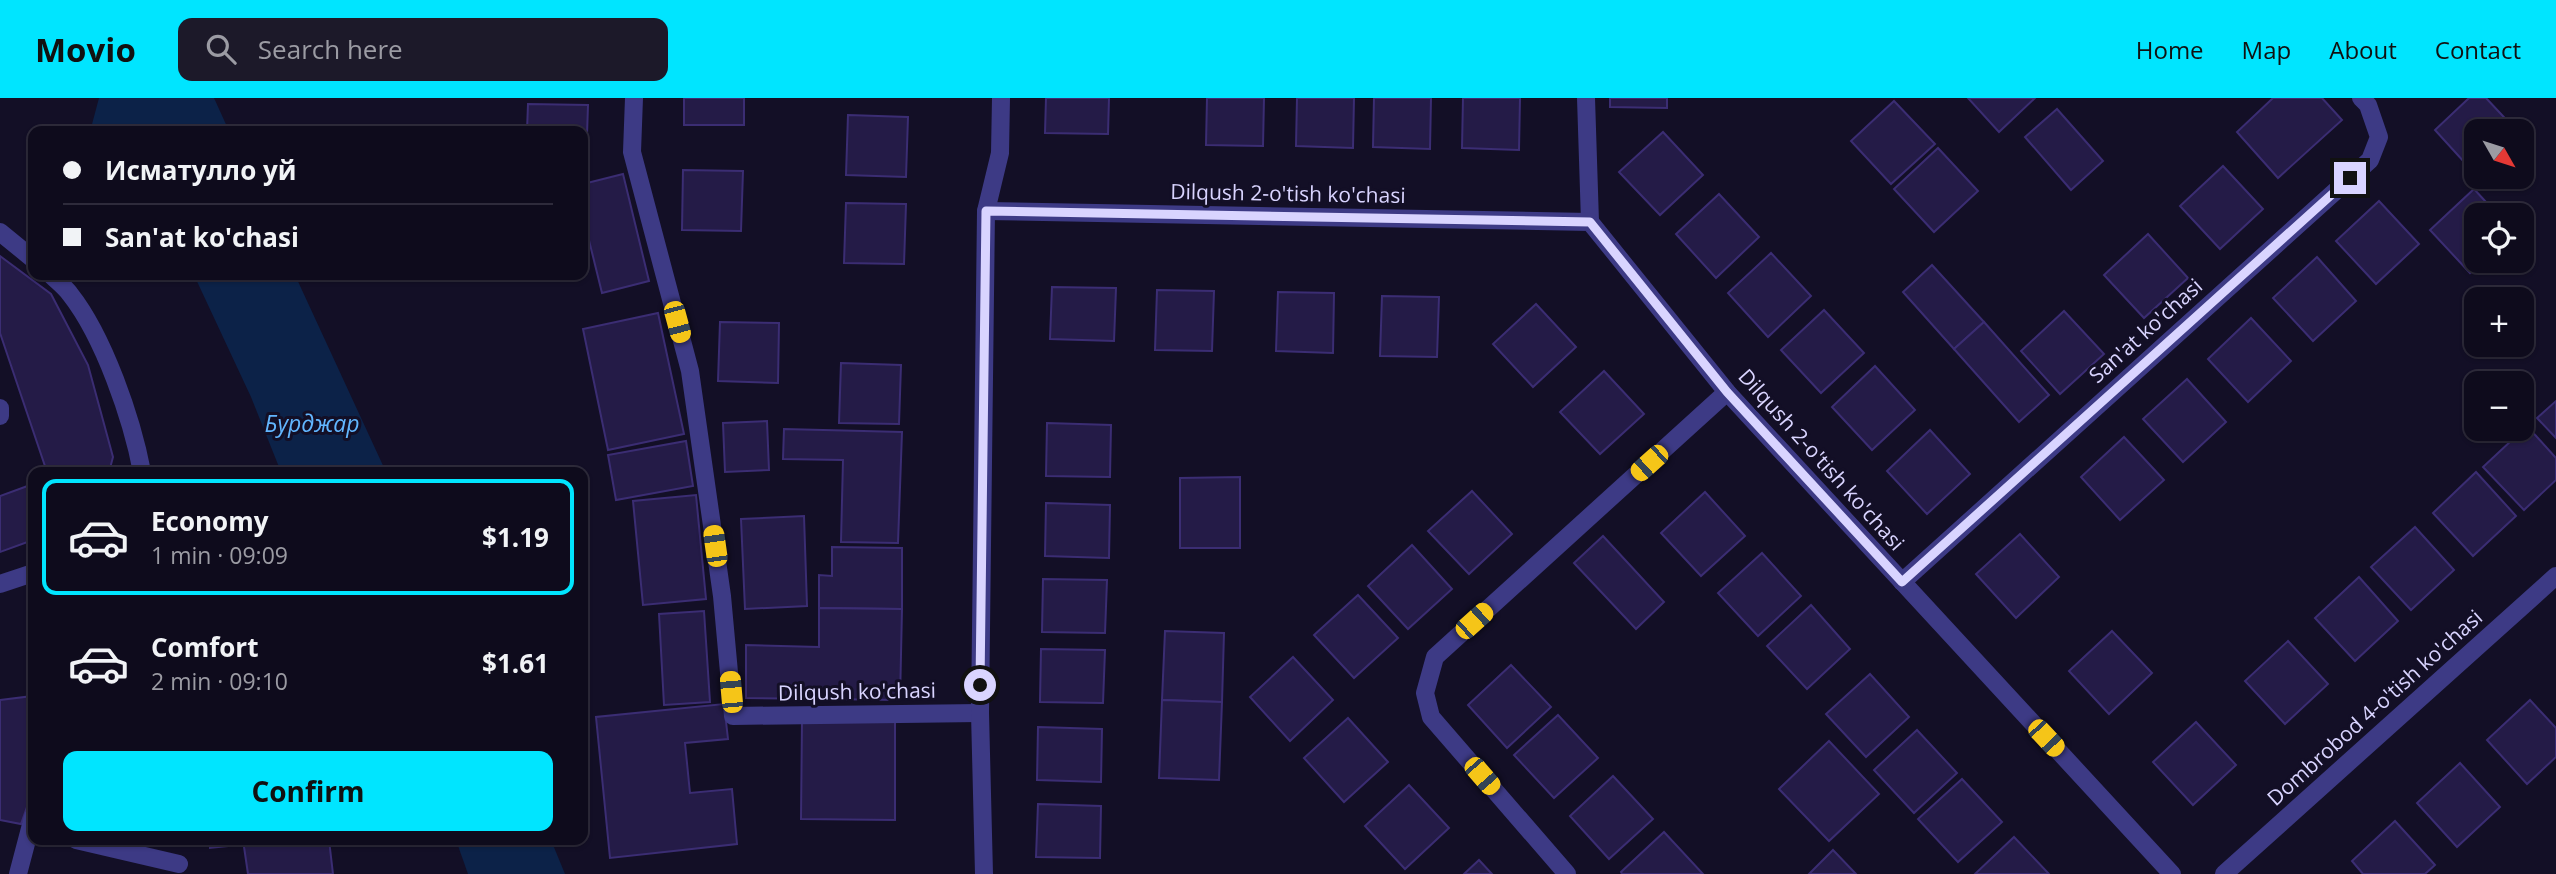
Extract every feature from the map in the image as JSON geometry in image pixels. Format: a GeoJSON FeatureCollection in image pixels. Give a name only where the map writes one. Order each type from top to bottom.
{"type":"FeatureCollection","features":[{"type":"Feature","properties":{"kind":"street","name":"Dilqush ko'chasi"},"geometry":{"type":"LineString","coordinates":[[634,98],[632,152],[690,371],[722,596],[733,716],[980,713]]}},
{"type":"Feature","properties":{"kind":"street"},"geometry":{"type":"LineString","coordinates":[[984,874],[980,713],[986,211],[1000,153],[1001,98]]}},
{"type":"Feature","properties":{"kind":"street"},"geometry":{"type":"LineString","coordinates":[[1586,98],[1590,222]]}},
{"type":"Feature","properties":{"kind":"street","name":"San'at ko'chasi"},"geometry":{"type":"LineString","coordinates":[[1902,582],[2370,160],[2379,136],[2368,105],[2361,98]]}},
{"type":"Feature","properties":{"kind":"street","name":"Dilqush 2-o'tish ko'chasi"},"geometry":{"type":"LineString","coordinates":[[986,211],[1590,222],[1727,392],[2172,874]]}},
{"type":"Feature","properties":{"kind":"street"},"geometry":{"type":"LineString","coordinates":[[0,232],[28,255]]}},
{"type":"Feature","properties":{"kind":"street"},"geometry":{"type":"LineString","coordinates":[[56,280],[70,293],[94,333],[120,397],[141,467]]}},
{"type":"Feature","properties":{"kind":"street"},"geometry":{"type":"LineString","coordinates":[[1567,874],[1431,717],[1425,694],[1435,657],[1727,392]]}},
{"type":"Feature","properties":{"kind":"street"},"geometry":{"type":"LineString","coordinates":[[0,408],[0,416]]}},
{"type":"Feature","properties":{"kind":"street"},"geometry":{"type":"LineString","coordinates":[[0,584],[28,575]]}},
{"type":"Feature","properties":{"kind":"street","name":"Dombrobod 4-o'tish ko'chasi"},"geometry":{"type":"LineString","coordinates":[[2224,874],[2556,576]]}},
{"type":"Feature","properties":{"kind":"street"},"geometry":{"type":"LineString","coordinates":[[18,874],[28,839]]}},
{"type":"Feature","properties":{"kind":"street"},"geometry":{"type":"LineString","coordinates":[[97,845],[179,864]]}},
{"type":"Feature","properties":{"kind":"water"},"geometry":{"type":"Polygon","coordinates":[[[99,98],[214,98],[227,126],[92,126],[99,98]]]}},
{"type":"Feature","properties":{"kind":"water","name":"Бурджар"},"geometry":{"type":"Polygon","coordinates":[[[196,280],[297,280],[384,467],[279,467],[251,397],[196,280]]]}},
{"type":"Feature","properties":{"kind":"water"},"geometry":{"type":"Polygon","coordinates":[[[458,845],[553,845],[565,874],[468,874],[458,845]]]}},
{"type":"Feature","properties":{"kind":"building"},"geometry":{"type":"Polygon","coordinates":[[[684,98],[744,98],[744,125],[684,125],[684,98]]]}},
{"type":"Feature","properties":{"kind":"building"},"geometry":{"type":"Polygon","coordinates":[[[1046,98],[1109,98],[1108,134],[1045,133],[1046,98]]]}},
{"type":"Feature","properties":{"kind":"building"},"geometry":{"type":"Polygon","coordinates":[[[1207,98],[1264,98],[1263,146],[1206,145],[1207,98]]]}},
{"type":"Feature","properties":{"kind":"building"},"geometry":{"type":"Polygon","coordinates":[[[1297,98],[1354,98],[1353,148],[1296,146],[1297,98]]]}},
{"type":"Feature","properties":{"kind":"building"},"geometry":{"type":"Polygon","coordinates":[[[1374,98],[1431,98],[1430,149],[1373,147],[1374,98]]]}},
{"type":"Feature","properties":{"kind":"building"},"geometry":{"type":"Polygon","coordinates":[[[1463,98],[1520,98],[1519,150],[1462,148],[1463,98]]]}},
{"type":"Feature","properties":{"kind":"building"},"geometry":{"type":"Polygon","coordinates":[[[1610,98],[1667,98],[1667,108],[1610,107],[1610,98]]]}},
{"type":"Feature","properties":{"kind":"building"},"geometry":{"type":"Polygon","coordinates":[[[1968,98],[2035,98],[1999,132],[1968,98]]]}},
{"type":"Feature","properties":{"kind":"building"},"geometry":{"type":"Polygon","coordinates":[[[2273,98],[2322,98],[2342,120],[2278,178],[2237,132],[2273,98]]]}},
{"type":"Feature","properties":{"kind":"building"},"geometry":{"type":"Polygon","coordinates":[[[2469,98],[2486,98],[2506,119],[2464,119],[2464,162],[2435,130],[2469,98]]]}},
{"type":"Feature","properties":{"kind":"building"},"geometry":{"type":"Polygon","coordinates":[[[1894,101],[1935,144],[1891,184],[1851,141],[1894,101]]]}},
{"type":"Feature","properties":{"kind":"building"},"geometry":{"type":"Polygon","coordinates":[[[528,104],[588,105],[587,126],[527,126],[528,104]]]}},
{"type":"Feature","properties":{"kind":"building"},"geometry":{"type":"Polygon","coordinates":[[[2057,109],[2103,161],[2071,190],[2025,137],[2057,109]]]}},
{"type":"Feature","properties":{"kind":"building"},"geometry":{"type":"Polygon","coordinates":[[[848,115],[908,117],[906,177],[846,175],[848,115]]]}},
{"type":"Feature","properties":{"kind":"building"},"geometry":{"type":"Polygon","coordinates":[[[1663,132],[1703,175],[1660,215],[1619,172],[1663,132]]]}},
{"type":"Feature","properties":{"kind":"building"},"geometry":{"type":"Polygon","coordinates":[[[1938,148],[1978,191],[1934,232],[1894,189],[1938,148]]]}},
{"type":"Feature","properties":{"kind":"building"},"geometry":{"type":"Polygon","coordinates":[[[2223,166],[2263,209],[2220,249],[2180,206],[2223,166]]]}},
{"type":"Feature","properties":{"kind":"building"},"geometry":{"type":"Polygon","coordinates":[[[683,170],[743,171],[741,231],[682,230],[683,170]]]}},
{"type":"Feature","properties":{"kind":"building"},"geometry":{"type":"Polygon","coordinates":[[[623,174],[649,281],[602,293],[588,236],[588,183],[623,174]]]}},
{"type":"Feature","properties":{"kind":"building"},"geometry":{"type":"Polygon","coordinates":[[[2474,189],[2487,203],[2464,203],[2464,267],[2430,230],[2474,189]]]}},
{"type":"Feature","properties":{"kind":"building"},"geometry":{"type":"Polygon","coordinates":[[[1719,194],[1759,237],[1716,278],[1676,234],[1719,194]]]}},
{"type":"Feature","properties":{"kind":"building"},"geometry":{"type":"Polygon","coordinates":[[[2379,201],[2419,244],[2376,284],[2336,241],[2379,201]]]}},
{"type":"Feature","properties":{"kind":"building"},"geometry":{"type":"Polygon","coordinates":[[[846,203],[906,204],[904,264],[844,263],[846,203]]]}},
{"type":"Feature","properties":{"kind":"building"},"geometry":{"type":"Polygon","coordinates":[[[2148,234],[2188,278],[2144,318],[2104,275],[2148,234]]]}},
{"type":"Feature","properties":{"kind":"building"},"geometry":{"type":"Polygon","coordinates":[[[1771,253],[1811,296],[1768,337],[1728,293],[1771,253]]]}},
{"type":"Feature","properties":{"kind":"building"},"geometry":{"type":"Polygon","coordinates":[[[0,256],[28,277],[28,280],[32,280],[51,294],[88,365],[113,457],[110,467],[45,467],[0,333],[0,256]]]}},
{"type":"Feature","properties":{"kind":"building"},"geometry":{"type":"Polygon","coordinates":[[[2317,257],[2356,301],[2313,341],[2273,298],[2317,257]]]}},
{"type":"Feature","properties":{"kind":"building"},"geometry":{"type":"Polygon","coordinates":[[[1932,265],[1984,322],[1954,349],[1903,292],[1932,265]]]}},
{"type":"Feature","properties":{"kind":"building"},"geometry":{"type":"Polygon","coordinates":[[[1052,287],[1116,288],[1114,341],[1050,339],[1052,287]]]}},
{"type":"Feature","properties":{"kind":"building"},"geometry":{"type":"Polygon","coordinates":[[[1157,290],[1214,291],[1212,351],[1155,350],[1157,290]]]}},
{"type":"Feature","properties":{"kind":"building"},"geometry":{"type":"Polygon","coordinates":[[[1278,292],[1334,293],[1333,353],[1276,351],[1278,292]]]}},
{"type":"Feature","properties":{"kind":"building"},"geometry":{"type":"Polygon","coordinates":[[[1382,296],[1439,297],[1437,357],[1380,356],[1382,296]]]}},
{"type":"Feature","properties":{"kind":"building"},"geometry":{"type":"Polygon","coordinates":[[[1536,304],[1576,347],[1533,387],[1493,344],[1536,304]]]}},
{"type":"Feature","properties":{"kind":"building"},"geometry":{"type":"Polygon","coordinates":[[[1824,310],[1864,353],[1821,393],[1781,350],[1824,310]]]}},
{"type":"Feature","properties":{"kind":"building"},"geometry":{"type":"Polygon","coordinates":[[[2064,311],[2104,354],[2060,394],[2021,351],[2064,311]]]}},
{"type":"Feature","properties":{"kind":"building"},"geometry":{"type":"Polygon","coordinates":[[[658,313],[684,434],[608,450],[583,329],[658,313]]]}},
{"type":"Feature","properties":{"kind":"building"},"geometry":{"type":"Polygon","coordinates":[[[2251,318],[2291,361],[2248,402],[2208,359],[2251,318]]]}},
{"type":"Feature","properties":{"kind":"building"},"geometry":{"type":"Polygon","coordinates":[[[720,322],[779,323],[778,383],[718,381],[720,322]]]}},
{"type":"Feature","properties":{"kind":"building"},"geometry":{"type":"Polygon","coordinates":[[[1984,322],[2049,395],[2019,422],[1954,349],[1984,322]]]}},
{"type":"Feature","properties":{"kind":"building"},"geometry":{"type":"Polygon","coordinates":[[[841,363],[901,365],[899,424],[839,423],[841,363]]]}},
{"type":"Feature","properties":{"kind":"building"},"geometry":{"type":"Polygon","coordinates":[[[1875,366],[1915,410],[1872,450],[1832,407],[1875,366]]]}},
{"type":"Feature","properties":{"kind":"building"},"geometry":{"type":"Polygon","coordinates":[[[1604,371],[1644,414],[1600,454],[1560,412],[1604,371]]]}},
{"type":"Feature","properties":{"kind":"building"},"geometry":{"type":"Polygon","coordinates":[[[2187,379],[2226,422],[2183,462],[2143,419],[2187,379]]]}},
{"type":"Feature","properties":{"kind":"building"},"geometry":{"type":"Polygon","coordinates":[[[2556,401],[2556,438],[2537,418],[2556,401]]]}},
{"type":"Feature","properties":{"kind":"building"},"geometry":{"type":"Polygon","coordinates":[[[767,421],[769,470],[725,472],[723,423],[767,421]]]}},
{"type":"Feature","properties":{"kind":"building"},"geometry":{"type":"Polygon","coordinates":[[[1047,423],[1111,425],[1110,477],[1046,476],[1047,423]]]}},
{"type":"Feature","properties":{"kind":"building"},"geometry":{"type":"Polygon","coordinates":[[[784,429],[902,432],[898,543],[841,542],[843,460],[783,459],[784,429]]]}},
{"type":"Feature","properties":{"kind":"building"},"geometry":{"type":"Polygon","coordinates":[[[1930,430],[1970,474],[1927,514],[1887,471],[1930,430]]]}},
{"type":"Feature","properties":{"kind":"building"},"geometry":{"type":"Polygon","coordinates":[[[2534,434],[2556,458],[2556,480],[2524,510],[2483,467],[2511,441],[2534,441],[2534,434]]]}},
{"type":"Feature","properties":{"kind":"building"},"geometry":{"type":"Polygon","coordinates":[[[2124,437],[2164,480],[2120,520],[2081,477],[2124,437]]]}},
{"type":"Feature","properties":{"kind":"building"},"geometry":{"type":"Polygon","coordinates":[[[686,441],[693,486],[616,500],[608,455],[686,441]]]}},
{"type":"Feature","properties":{"kind":"building"},"geometry":{"type":"Polygon","coordinates":[[[2476,472],[2516,516],[2473,556],[2433,513],[2476,472]]]}},
{"type":"Feature","properties":{"kind":"building"},"geometry":{"type":"Polygon","coordinates":[[[1240,477],[1240,548],[1180,548],[1180,478],[1240,477]]]}},
{"type":"Feature","properties":{"kind":"building"},"geometry":{"type":"Polygon","coordinates":[[[28,486],[28,542],[0,552],[0,496],[28,486]]]}},
{"type":"Feature","properties":{"kind":"building"},"geometry":{"type":"Polygon","coordinates":[[[1472,491],[1512,534],[1469,574],[1428,531],[1472,491]]]}},
{"type":"Feature","properties":{"kind":"building"},"geometry":{"type":"Polygon","coordinates":[[[1705,492],[1745,536],[1701,576],[1661,533],[1705,492]]]}},
{"type":"Feature","properties":{"kind":"building"},"geometry":{"type":"Polygon","coordinates":[[[696,495],[706,599],[643,605],[633,501],[696,495]]]}},
{"type":"Feature","properties":{"kind":"building"},"geometry":{"type":"Polygon","coordinates":[[[1046,503],[1110,505],[1109,558],[1045,556],[1046,503]]]}},
{"type":"Feature","properties":{"kind":"building"},"geometry":{"type":"Polygon","coordinates":[[[804,516],[807,606],[745,609],[741,519],[804,516]]]}},
{"type":"Feature","properties":{"kind":"building"},"geometry":{"type":"Polygon","coordinates":[[[2415,527],[2454,570],[2411,610],[2371,567],[2415,527]]]}},
{"type":"Feature","properties":{"kind":"building"},"geometry":{"type":"Polygon","coordinates":[[[2020,534],[2059,577],[2016,618],[1976,574],[2020,534]]]}},
{"type":"Feature","properties":{"kind":"building"},"geometry":{"type":"Polygon","coordinates":[[[1603,536],[1664,602],[1636,629],[1574,563],[1603,536]]]}},
{"type":"Feature","properties":{"kind":"building"},"geometry":{"type":"Polygon","coordinates":[[[1412,545],[1452,589],[1408,629],[1368,586],[1412,545]]]}},
{"type":"Feature","properties":{"kind":"building"},"geometry":{"type":"Polygon","coordinates":[[[832,547],[902,548],[902,609],[819,608],[819,575],[832,576],[832,547]]]}},
{"type":"Feature","properties":{"kind":"building"},"geometry":{"type":"Polygon","coordinates":[[[1762,553],[1801,596],[1758,636],[1718,593],[1762,553]]]}},
{"type":"Feature","properties":{"kind":"building"},"geometry":{"type":"Polygon","coordinates":[[[2359,577],[2398,621],[2355,661],[2315,618],[2359,577]]]}},
{"type":"Feature","properties":{"kind":"building"},"geometry":{"type":"Polygon","coordinates":[[[1043,579],[1107,580],[1105,633],[1042,632],[1043,579]]]}},
{"type":"Feature","properties":{"kind":"building"},"geometry":{"type":"Polygon","coordinates":[[[1358,595],[1398,638],[1354,678],[1314,635],[1358,595]]]}},
{"type":"Feature","properties":{"kind":"building"},"geometry":{"type":"Polygon","coordinates":[[[1811,605],[1850,649],[1807,689],[1767,646],[1811,605]]]}},
{"type":"Feature","properties":{"kind":"building"},"geometry":{"type":"Polygon","coordinates":[[[819,608],[902,609],[900,700],[746,698],[746,645],[819,647],[819,608]]]}},
{"type":"Feature","properties":{"kind":"building"},"geometry":{"type":"Polygon","coordinates":[[[704,611],[710,702],[664,705],[659,614],[704,611]]]}},
{"type":"Feature","properties":{"kind":"building"},"geometry":{"type":"Polygon","coordinates":[[[1165,631],[1224,633],[1222,702],[1162,700],[1165,631]]]}},
{"type":"Feature","properties":{"kind":"building"},"geometry":{"type":"Polygon","coordinates":[[[2112,631],[2152,673],[2109,714],[2069,671],[2112,631]]]}},
{"type":"Feature","properties":{"kind":"building"},"geometry":{"type":"Polygon","coordinates":[[[2288,641],[2328,684],[2285,724],[2245,681],[2288,641]]]}},
{"type":"Feature","properties":{"kind":"building"},"geometry":{"type":"Polygon","coordinates":[[[1041,649],[1105,650],[1103,703],[1040,702],[1041,649]]]}},
{"type":"Feature","properties":{"kind":"building"},"geometry":{"type":"Polygon","coordinates":[[[1293,657],[1333,700],[1290,741],[1250,697],[1293,657]]]}},
{"type":"Feature","properties":{"kind":"building"},"geometry":{"type":"Polygon","coordinates":[[[1511,665],[1551,707],[1507,748],[1468,705],[1511,665]]]}},
{"type":"Feature","properties":{"kind":"building"},"geometry":{"type":"Polygon","coordinates":[[[1870,674],[1909,717],[1866,757],[1826,714],[1870,674]]]}},
{"type":"Feature","properties":{"kind":"building"},"geometry":{"type":"Polygon","coordinates":[[[28,697],[28,804],[21,824],[0,820],[0,700],[28,697]]]}},
{"type":"Feature","properties":{"kind":"building"},"geometry":{"type":"Polygon","coordinates":[[[1162,700],[1222,702],[1219,780],[1159,778],[1162,700]]]}},
{"type":"Feature","properties":{"kind":"building"},"geometry":{"type":"Polygon","coordinates":[[[2530,700],[2556,728],[2556,757],[2527,784],[2487,740],[2530,700]]]}},
{"type":"Feature","properties":{"kind":"building"},"geometry":{"type":"Polygon","coordinates":[[[724,704],[728,739],[685,743],[690,793],[732,789],[737,844],[610,858],[596,717],[724,704]]]}},
{"type":"Feature","properties":{"kind":"building"},"geometry":{"type":"Polygon","coordinates":[[[1558,715],[1598,758],[1554,798],[1514,755],[1558,715]]]}},
{"type":"Feature","properties":{"kind":"building"},"geometry":{"type":"Polygon","coordinates":[[[1348,718],[1388,762],[1344,802],[1304,758],[1348,718]]]}},
{"type":"Feature","properties":{"kind":"building"},"geometry":{"type":"Polygon","coordinates":[[[802,721],[895,722],[895,820],[801,819],[802,721]]]}},
{"type":"Feature","properties":{"kind":"building"},"geometry":{"type":"Polygon","coordinates":[[[2196,722],[2236,765],[2193,805],[2153,762],[2196,722]]]}},
{"type":"Feature","properties":{"kind":"building"},"geometry":{"type":"Polygon","coordinates":[[[1038,727],[1102,729],[1101,782],[1037,780],[1038,727]]]}},
{"type":"Feature","properties":{"kind":"building"},"geometry":{"type":"Polygon","coordinates":[[[1917,730],[1957,773],[1914,813],[1874,770],[1917,730]]]}},
{"type":"Feature","properties":{"kind":"building"},"geometry":{"type":"Polygon","coordinates":[[[1829,741],[1879,794],[1829,841],[1779,789],[1829,741]]]}},
{"type":"Feature","properties":{"kind":"building"},"geometry":{"type":"Polygon","coordinates":[[[2460,763],[2500,807],[2457,847],[2417,803],[2460,763]]]}},
{"type":"Feature","properties":{"kind":"building"},"geometry":{"type":"Polygon","coordinates":[[[1613,776],[1653,819],[1609,859],[1570,816],[1613,776]]]}},
{"type":"Feature","properties":{"kind":"building"},"geometry":{"type":"Polygon","coordinates":[[[1962,779],[2002,822],[1958,862],[1918,819],[1962,779]]]}},
{"type":"Feature","properties":{"kind":"building"},"geometry":{"type":"Polygon","coordinates":[[[1409,785],[1449,828],[1405,869],[1365,826],[1409,785]]]}},
{"type":"Feature","properties":{"kind":"building"},"geometry":{"type":"Polygon","coordinates":[[[1038,804],[1101,806],[1100,858],[1036,857],[1038,804]]]}},
{"type":"Feature","properties":{"kind":"building"},"geometry":{"type":"Polygon","coordinates":[[[2395,821],[2435,865],[2425,874],[2363,874],[2352,861],[2395,821]]]}},
{"type":"Feature","properties":{"kind":"building"},"geometry":{"type":"Polygon","coordinates":[[[1664,832],[1703,874],[1622,874],[1621,872],[1664,832]]]}},
{"type":"Feature","properties":{"kind":"building"},"geometry":{"type":"Polygon","coordinates":[[[2014,837],[2049,874],[1975,874],[2014,837]]]}},
{"type":"Feature","properties":{"kind":"building"},"geometry":{"type":"Polygon","coordinates":[[[210,845],[237,845],[210,848],[210,845]]]}},
{"type":"Feature","properties":{"kind":"building"},"geometry":{"type":"Polygon","coordinates":[[[244,845],[330,845],[333,874],[248,874],[244,845]]]}},
{"type":"Feature","properties":{"kind":"building"},"geometry":{"type":"Polygon","coordinates":[[[1833,850],[1856,874],[1809,874],[1833,850]]]}},
{"type":"Feature","properties":{"kind":"building"},"geometry":{"type":"Polygon","coordinates":[[[1479,860],[1492,874],[1464,874],[1479,860]]]}},
{"type":"Feature","properties":{"kind":"route"},"geometry":{"type":"LineString","coordinates":[[980,685],[986,211],[1590,222],[1727,392],[1902,582],[2350,178]]}}]}
